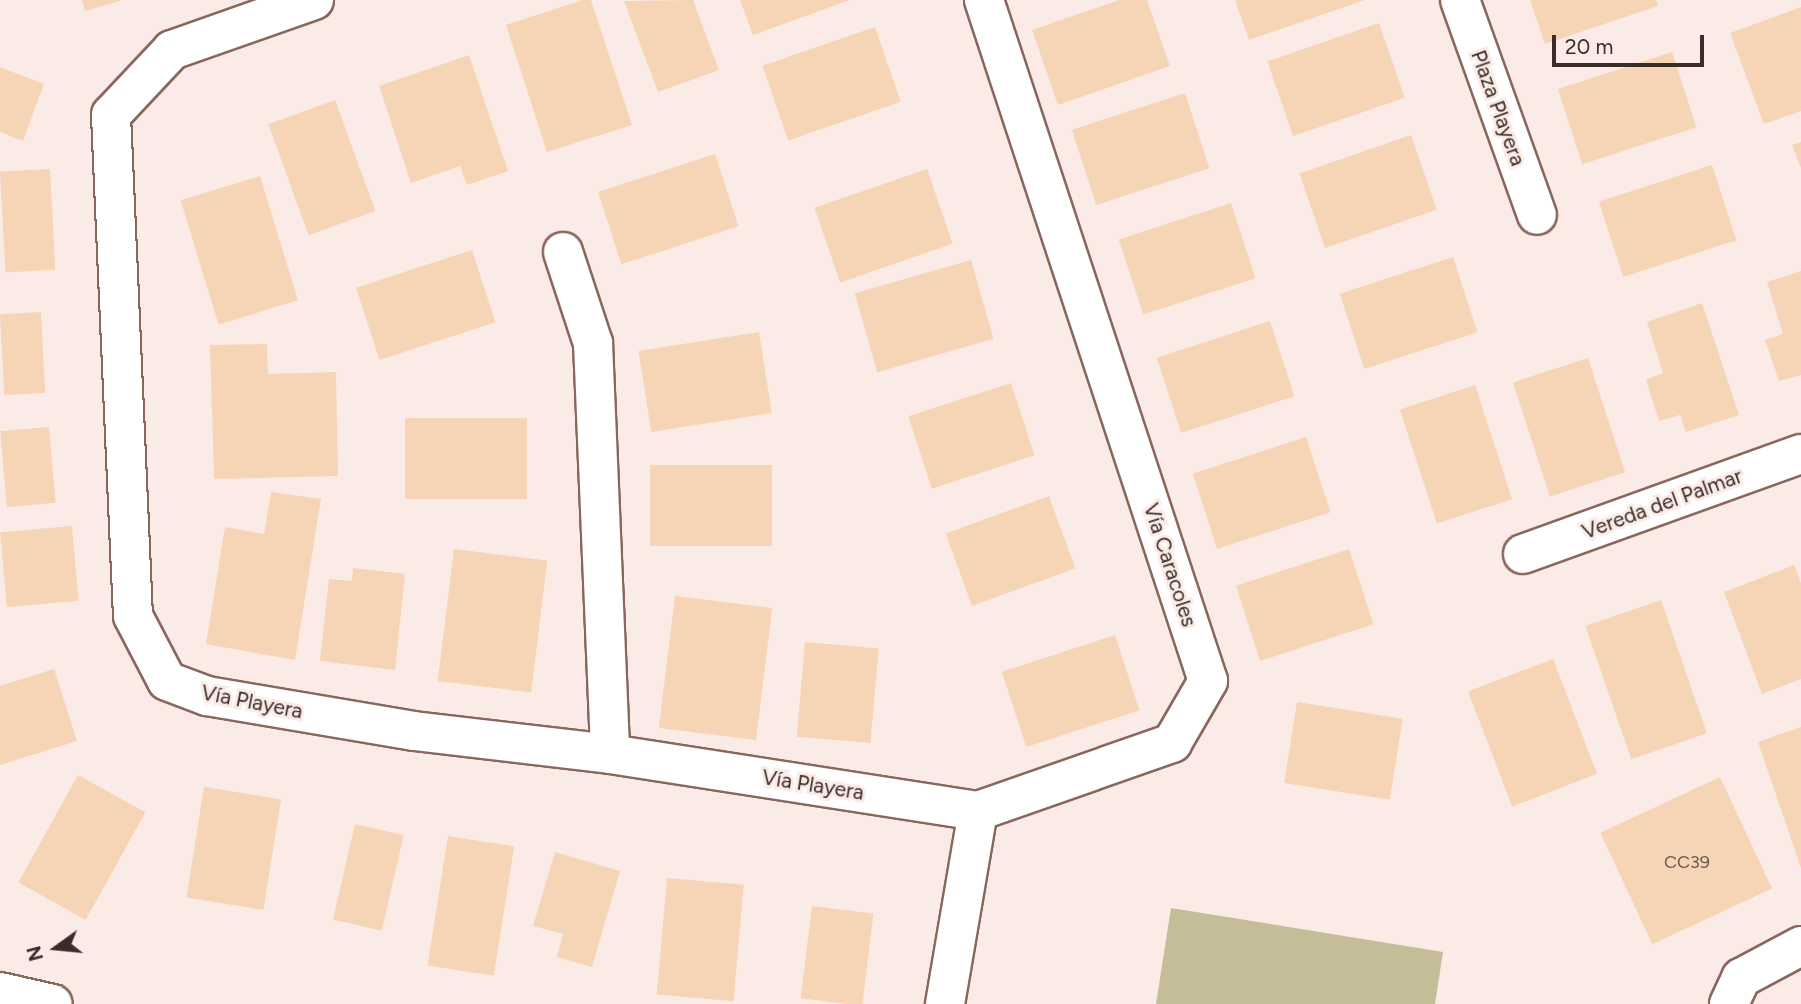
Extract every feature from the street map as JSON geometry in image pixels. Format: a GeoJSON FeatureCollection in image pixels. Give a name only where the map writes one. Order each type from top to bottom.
{"type":"FeatureCollection","features":[{"type":"Feature","properties":{"kind":"street","name":"Vía Playera"},"geometry":{"type":"LineString","coordinates":[[314,0],[172,50],[111,114],[133,616],[167,681],[207,696],[414,731],[610,754],[978,811]]}},
{"type":"Feature","properties":{"kind":"street","name":"Vía Caracoles"},"geometry":{"type":"LineString","coordinates":[[978,811],[1172,743],[1208,681],[984,0]]}},
{"type":"Feature","properties":{"kind":"street","name":"Plaza Playera"},"geometry":{"type":"LineString","coordinates":[[1460,0],[1537,215]]}},
{"type":"Feature","properties":{"kind":"street"},"geometry":{"type":"LineString","coordinates":[[564,252],[593,344],[610,754]]}},
{"type":"Feature","properties":{"kind":"street","name":"Vereda del Palmar"},"geometry":{"type":"LineString","coordinates":[[1523,554],[1801,454]]}},
{"type":"Feature","properties":{"kind":"street"},"geometry":{"type":"LineString","coordinates":[[945,1004],[978,811]]}},
{"type":"Feature","properties":{"kind":"street"},"geometry":{"type":"LineString","coordinates":[[1729,1004],[1741,978],[1801,946]]}},
{"type":"Feature","properties":{"kind":"street"},"geometry":{"type":"LineString","coordinates":[[0,992],[53,1004]]}},
{"type":"Feature","properties":{"kind":"shaded area"},"geometry":{"type":"Polygon","coordinates":[[[1171,908],[1443,952],[1435,1004],[1156,1004],[1171,908]]]}},
{"type":"Feature","properties":{"kind":"building"},"geometry":{"type":"Polygon","coordinates":[[[82,0],[120,0],[120,1],[85,11],[82,0]]]}},
{"type":"Feature","properties":{"kind":"building"},"geometry":{"type":"Polygon","coordinates":[[[583,0],[591,0],[632,125],[547,152],[506,25],[583,0]]]}},
{"type":"Feature","properties":{"kind":"building"},"geometry":{"type":"Polygon","coordinates":[[[693,0],[719,70],[658,92],[624,1],[693,0]]]}},
{"type":"Feature","properties":{"kind":"building"},"geometry":{"type":"Polygon","coordinates":[[[740,0],[850,0],[753,35],[740,0]]]}},
{"type":"Feature","properties":{"kind":"building"},"geometry":{"type":"Polygon","coordinates":[[[1119,0],[1147,0],[1170,66],[1058,105],[1032,30],[1119,0]]]}},
{"type":"Feature","properties":{"kind":"building"},"geometry":{"type":"Polygon","coordinates":[[[1235,0],[1365,0],[1249,40],[1235,0]]]}},
{"type":"Feature","properties":{"kind":"building"},"geometry":{"type":"Polygon","coordinates":[[[1530,0],[1656,0],[1658,6],[1545,44],[1530,0]]]}},
{"type":"Feature","properties":{"kind":"building"},"geometry":{"type":"Polygon","coordinates":[[[1801,7],[1801,111],[1764,124],[1730,33],[1801,7]]]}},
{"type":"Feature","properties":{"kind":"building"},"geometry":{"type":"Polygon","coordinates":[[[1379,23],[1405,98],[1293,136],[1267,61],[1379,23]]]}},
{"type":"Feature","properties":{"kind":"building"},"geometry":{"type":"Polygon","coordinates":[[[875,27],[901,102],[788,140],[762,66],[875,27]]]}},
{"type":"Feature","properties":{"kind":"building"},"geometry":{"type":"Polygon","coordinates":[[[1672,52],[1696,127],[1582,164],[1558,89],[1672,52]]]}},
{"type":"Feature","properties":{"kind":"building"},"geometry":{"type":"Polygon","coordinates":[[[469,55],[508,171],[467,185],[460,166],[411,183],[379,86],[469,55]]]}},
{"type":"Feature","properties":{"kind":"building"},"geometry":{"type":"Polygon","coordinates":[[[0,67],[44,84],[23,141],[0,132],[0,67]]]}},
{"type":"Feature","properties":{"kind":"building"},"geometry":{"type":"Polygon","coordinates":[[[1185,93],[1209,168],[1096,205],[1072,130],[1185,93]]]}},
{"type":"Feature","properties":{"kind":"building"},"geometry":{"type":"Polygon","coordinates":[[[335,100],[375,211],[309,235],[268,124],[335,100]]]}},
{"type":"Feature","properties":{"kind":"building"},"geometry":{"type":"Polygon","coordinates":[[[1411,135],[1437,210],[1325,248],[1299,173],[1411,135]]]}},
{"type":"Feature","properties":{"kind":"building"},"geometry":{"type":"Polygon","coordinates":[[[1801,142],[1801,168],[1792,145],[1801,142]]]}},
{"type":"Feature","properties":{"kind":"building"},"geometry":{"type":"Polygon","coordinates":[[[715,154],[738,226],[622,264],[598,192],[715,154]]]}},
{"type":"Feature","properties":{"kind":"building"},"geometry":{"type":"Polygon","coordinates":[[[1712,165],[1736,240],[1623,277],[1599,202],[1712,165]]]}},
{"type":"Feature","properties":{"kind":"building"},"geometry":{"type":"Polygon","coordinates":[[[50,169],[55,270],[5,272],[0,172],[50,169]]]}},
{"type":"Feature","properties":{"kind":"building"},"geometry":{"type":"Polygon","coordinates":[[[927,169],[953,244],[840,282],[814,208],[927,169]]]}},
{"type":"Feature","properties":{"kind":"building"},"geometry":{"type":"Polygon","coordinates":[[[260,176],[298,300],[219,325],[181,200],[260,176]]]}},
{"type":"Feature","properties":{"kind":"building"},"geometry":{"type":"Polygon","coordinates":[[[1231,203],[1255,278],[1143,315],[1119,239],[1231,203]]]}},
{"type":"Feature","properties":{"kind":"building"},"geometry":{"type":"Polygon","coordinates":[[[472,250],[495,322],[379,360],[356,288],[472,250]]]}},
{"type":"Feature","properties":{"kind":"building"},"geometry":{"type":"Polygon","coordinates":[[[1453,257],[1477,332],[1364,369],[1340,294],[1453,257]]]}},
{"type":"Feature","properties":{"kind":"building"},"geometry":{"type":"Polygon","coordinates":[[[971,260],[994,339],[877,372],[855,293],[971,260]]]}},
{"type":"Feature","properties":{"kind":"building"},"geometry":{"type":"Polygon","coordinates":[[[1801,271],[1801,375],[1779,381],[1765,340],[1783,334],[1767,282],[1801,271]]]}},
{"type":"Feature","properties":{"kind":"building"},"geometry":{"type":"Polygon","coordinates":[[[1702,303],[1739,415],[1686,432],[1680,415],[1659,421],[1646,380],[1663,373],[1647,322],[1702,303]]]}},
{"type":"Feature","properties":{"kind":"building"},"geometry":{"type":"Polygon","coordinates":[[[41,312],[45,393],[4,395],[0,314],[41,312]]]}},
{"type":"Feature","properties":{"kind":"building"},"geometry":{"type":"Polygon","coordinates":[[[1270,321],[1294,396],[1181,433],[1157,358],[1270,321]]]}},
{"type":"Feature","properties":{"kind":"building"},"geometry":{"type":"Polygon","coordinates":[[[759,332],[772,413],[651,432],[639,351],[759,332]]]}},
{"type":"Feature","properties":{"kind":"building"},"geometry":{"type":"Polygon","coordinates":[[[267,344],[268,374],[336,372],[338,476],[214,479],[210,345],[267,344]]]}},
{"type":"Feature","properties":{"kind":"building"},"geometry":{"type":"Polygon","coordinates":[[[1588,358],[1625,472],[1550,497],[1513,382],[1588,358]]]}},
{"type":"Feature","properties":{"kind":"building"},"geometry":{"type":"Polygon","coordinates":[[[1011,383],[1034,455],[932,489],[908,416],[1011,383]]]}},
{"type":"Feature","properties":{"kind":"building"},"geometry":{"type":"Polygon","coordinates":[[[1475,385],[1512,499],[1437,524],[1400,409],[1475,385]]]}},
{"type":"Feature","properties":{"kind":"building"},"geometry":{"type":"Polygon","coordinates":[[[405,418],[527,418],[527,499],[405,499],[405,418]]]}},
{"type":"Feature","properties":{"kind":"building"},"geometry":{"type":"Polygon","coordinates":[[[49,427],[56,503],[7,507],[0,431],[49,427]]]}},
{"type":"Feature","properties":{"kind":"building"},"geometry":{"type":"Polygon","coordinates":[[[1306,437],[1330,512],[1217,549],[1193,474],[1306,437]]]}},
{"type":"Feature","properties":{"kind":"building"},"geometry":{"type":"Polygon","coordinates":[[[650,465],[772,465],[772,546],[650,546],[650,465]]]}},
{"type":"Feature","properties":{"kind":"building"},"geometry":{"type":"Polygon","coordinates":[[[271,492],[321,499],[295,660],[206,644],[225,527],[264,534],[271,492]]]}},
{"type":"Feature","properties":{"kind":"building"},"geometry":{"type":"Polygon","coordinates":[[[1049,496],[1075,568],[972,606],[946,534],[1049,496]]]}},
{"type":"Feature","properties":{"kind":"building"},"geometry":{"type":"Polygon","coordinates":[[[72,526],[79,601],[7,607],[0,532],[72,526]]]}},
{"type":"Feature","properties":{"kind":"building"},"geometry":{"type":"Polygon","coordinates":[[[454,549],[547,560],[531,692],[438,681],[454,549]]]}},
{"type":"Feature","properties":{"kind":"building"},"geometry":{"type":"Polygon","coordinates":[[[1349,549],[1373,624],[1260,661],[1236,586],[1349,549]]]}},
{"type":"Feature","properties":{"kind":"building"},"geometry":{"type":"Polygon","coordinates":[[[1794,565],[1801,583],[1801,679],[1762,694],[1724,592],[1794,565]]]}},
{"type":"Feature","properties":{"kind":"building"},"geometry":{"type":"Polygon","coordinates":[[[353,568],[405,574],[395,670],[320,661],[329,579],[352,581],[353,568]]]}},
{"type":"Feature","properties":{"kind":"building"},"geometry":{"type":"Polygon","coordinates":[[[675,596],[772,608],[756,740],[659,728],[675,596]]]}},
{"type":"Feature","properties":{"kind":"building"},"geometry":{"type":"Polygon","coordinates":[[[1661,600],[1707,733],[1631,759],[1585,626],[1661,600]]]}},
{"type":"Feature","properties":{"kind":"building"},"geometry":{"type":"Polygon","coordinates":[[[1115,635],[1139,710],[1026,747],[1002,672],[1115,635]]]}},
{"type":"Feature","properties":{"kind":"building"},"geometry":{"type":"Polygon","coordinates":[[[805,642],[879,648],[870,743],[797,737],[805,642]]]}},
{"type":"Feature","properties":{"kind":"building"},"geometry":{"type":"Polygon","coordinates":[[[1553,659],[1597,774],[1512,806],[1468,692],[1553,659]]]}},
{"type":"Feature","properties":{"kind":"building"},"geometry":{"type":"Polygon","coordinates":[[[54,669],[77,741],[0,765],[0,686],[54,669]]]}},
{"type":"Feature","properties":{"kind":"building"},"geometry":{"type":"Polygon","coordinates":[[[1297,702],[1403,719],[1390,800],[1284,783],[1297,702]]]}},
{"type":"Feature","properties":{"kind":"building"},"geometry":{"type":"Polygon","coordinates":[[[1801,727],[1801,868],[1758,742],[1801,727]]]}},
{"type":"Feature","properties":{"kind":"building"},"geometry":{"type":"Polygon","coordinates":[[[78,775],[145,812],[86,920],[18,883],[78,775]]]}},
{"type":"Feature","properties":{"kind":"building"},"geometry":{"type":"Polygon","coordinates":[[[1720,777],[1772,888],[1652,944],[1600,833],[1720,777]]]}},
{"type":"Feature","properties":{"kind":"building"},"geometry":{"type":"Polygon","coordinates":[[[204,787],[281,799],[264,910],[186,898],[204,787]]]}},
{"type":"Feature","properties":{"kind":"building"},"geometry":{"type":"Polygon","coordinates":[[[355,824],[404,835],[382,931],[333,919],[355,824]]]}},
{"type":"Feature","properties":{"kind":"building"},"geometry":{"type":"Polygon","coordinates":[[[448,836],[514,846],[494,976],[428,965],[448,836]]]}},
{"type":"Feature","properties":{"kind":"building"},"geometry":{"type":"Polygon","coordinates":[[[555,852],[620,871],[592,967],[557,957],[563,934],[533,926],[555,852]]]}},
{"type":"Feature","properties":{"kind":"building"},"geometry":{"type":"Polygon","coordinates":[[[667,878],[744,885],[734,1001],[657,995],[667,878]]]}},
{"type":"Feature","properties":{"kind":"building"},"geometry":{"type":"Polygon","coordinates":[[[812,906],[874,914],[862,1004],[801,998],[812,906]]]}}]}
